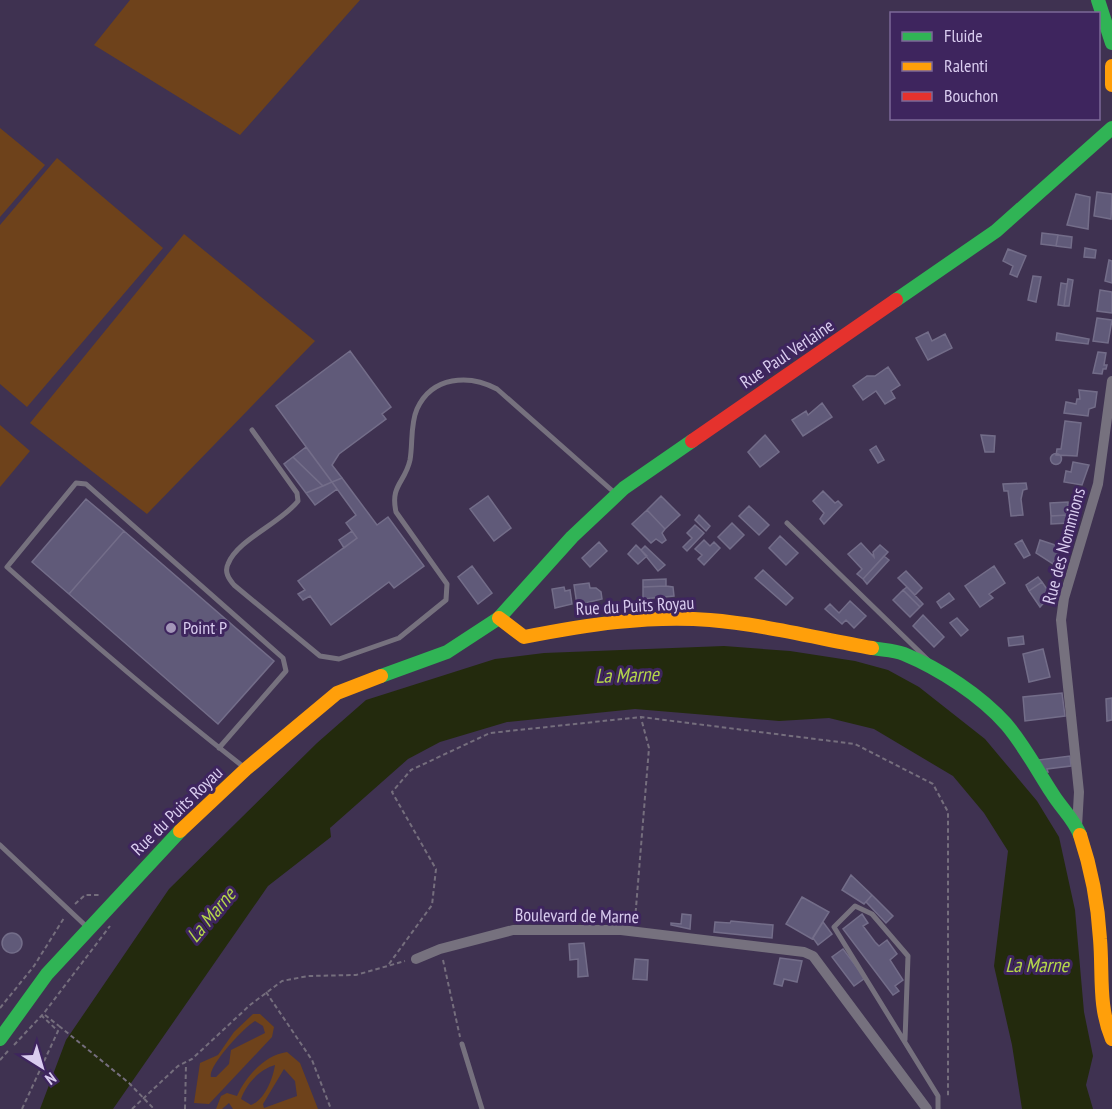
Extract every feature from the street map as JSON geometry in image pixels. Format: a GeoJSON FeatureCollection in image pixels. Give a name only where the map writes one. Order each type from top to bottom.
{"type":"FeatureCollection","features":[{"type":"Feature","properties":{"kind":"street"},"geometry":{"type":"LineString","coordinates":[[1098,0],[1112,44]]}},
{"type":"Feature","properties":{"kind":"street"},"geometry":{"type":"LineString","coordinates":[[1112,66],[1112,84]]}},
{"type":"Feature","properties":{"kind":"street","name":"Rue Paul Verlaine"},"geometry":{"type":"LineString","coordinates":[[499,618],[572,537],[617,495],[689,442],[996,231],[1109,130],[1112,118]]}},
{"type":"Feature","properties":{"kind":"street","name":"Rue des Nommions"},"geometry":{"type":"LineString","coordinates":[[1077,827],[1079,792],[1061,620],[1064,598],[1098,484],[1112,381]]}},
{"type":"Feature","properties":{"kind":"street","name":"Rue du Puits Royau"},"geometry":{"type":"LineString","coordinates":[[0,1039],[47,974],[170,841],[246,770],[337,693],[447,652],[499,618],[524,637],[578,626],[629,621],[710,620],[902,653],[950,681],[995,714],[1009,728],[1056,800],[1077,827],[1096,904],[1103,956],[1104,1019],[1112,1039]]}},
{"type":"Feature","properties":{"kind":"street","name":"Boulevard de Marne"},"geometry":{"type":"LineString","coordinates":[[416,958],[440,949],[513,930],[634,932],[804,952],[813,956],[927,1109]]}},
{"type":"Feature","properties":{"kind":"lane"},"geometry":{"type":"LineString","coordinates":[[252,430],[297,493],[298,501],[290,511],[241,548],[228,564],[227,575],[234,585],[320,656],[339,659],[399,638],[446,600],[447,584],[396,512],[393,500],[398,482],[410,461],[417,409],[425,397],[450,380],[465,378],[483,381],[497,389],[617,495]]}},
{"type":"Feature","properties":{"kind":"lane"},"geometry":{"type":"LineString","coordinates":[[219,748],[286,671],[283,658],[86,484],[76,483],[7,567],[137,683],[246,770]]}},
{"type":"Feature","properties":{"kind":"lane"},"geometry":{"type":"LineString","coordinates":[[787,524],[950,681]]}},
{"type":"Feature","properties":{"kind":"lane"},"geometry":{"type":"LineString","coordinates":[[0,845],[88,928]]}},
{"type":"Feature","properties":{"kind":"lane"},"geometry":{"type":"LineString","coordinates":[[905,1040],[908,956],[872,914],[855,906],[834,927],[938,1096],[938,1109]]}},
{"type":"Feature","properties":{"kind":"lane"},"geometry":{"type":"LineString","coordinates":[[462,1044],[482,1109]]}},
{"type":"Feature","properties":{"kind":"path"},"geometry":{"type":"LineString","coordinates":[[634,932],[649,748],[641,717]]}},
{"type":"Feature","properties":{"kind":"path"},"geometry":{"type":"LineString","coordinates":[[389,964],[432,905],[436,869],[392,792],[411,770],[490,733],[641,717],[855,744],[933,784],[948,812],[948,1098]]}},
{"type":"Feature","properties":{"kind":"path"},"geometry":{"type":"LineString","coordinates":[[0,1008],[34,966],[69,909],[85,895],[99,893],[110,904],[110,927],[43,1015],[0,1060]]}},
{"type":"Feature","properties":{"kind":"path"},"geometry":{"type":"LineString","coordinates":[[440,949],[462,1044]]}},
{"type":"Feature","properties":{"kind":"path"},"geometry":{"type":"LineString","coordinates":[[132,1109],[178,1066],[186,1064],[266,992],[282,981],[317,976],[356,975],[416,958]]}},
{"type":"Feature","properties":{"kind":"path"},"geometry":{"type":"LineString","coordinates":[[266,992],[312,1060],[332,1109]]}},
{"type":"Feature","properties":{"kind":"path"},"geometry":{"type":"LineString","coordinates":[[43,1015],[129,1083],[154,1109]]}},
{"type":"Feature","properties":{"kind":"path"},"geometry":{"type":"LineString","coordinates":[[22,1109],[58,1031],[43,1015]]}},
{"type":"Feature","properties":{"kind":"path"},"geometry":{"type":"LineString","coordinates":[[185,1109],[186,1064]]}},
{"type":"Feature","properties":{"kind":"shaded area"},"geometry":{"type":"Polygon","coordinates":[[[130,0],[360,0],[240,135],[94,45],[130,0]]]}},
{"type":"Feature","properties":{"kind":"shaded area"},"geometry":{"type":"Polygon","coordinates":[[[0,128],[45,165],[0,217],[0,128]]]}},
{"type":"Feature","properties":{"kind":"shaded area"},"geometry":{"type":"Polygon","coordinates":[[[57,158],[163,248],[27,407],[0,384],[0,225],[57,158]]]}},
{"type":"Feature","properties":{"kind":"shaded area"},"geometry":{"type":"Polygon","coordinates":[[[184,234],[315,341],[147,514],[30,423],[184,234]]]}},
{"type":"Feature","properties":{"kind":"shaded area"},"geometry":{"type":"Polygon","coordinates":[[[0,425],[30,451],[0,487],[0,425]]]}},
{"type":"Feature","properties":{"kind":"shaded area"},"geometry":{"type":"Polygon","coordinates":[[[253,1014],[260,1014],[274,1027],[272,1037],[209,1104],[194,1103],[200,1063],[218,1055],[234,1032],[253,1014]],[[255,1021],[243,1031],[220,1056],[211,1072],[211,1077],[216,1077],[229,1064],[231,1050],[265,1033],[263,1026],[255,1021]]]}},
{"type":"Feature","properties":{"kind":"shaded area"},"geometry":{"type":"Polygon","coordinates":[[[287,1052],[300,1063],[318,1109],[233,1109],[229,1103],[222,1109],[216,1109],[221,1096],[227,1093],[237,1096],[257,1068],[279,1054],[287,1052]],[[275,1065],[254,1078],[241,1099],[251,1105],[264,1094],[275,1065]],[[284,1069],[263,1104],[264,1108],[297,1096],[295,1081],[284,1069]]]}},
{"type":"Feature","properties":{"kind":"water","name":"La Marne"},"geometry":{"type":"Polygon","coordinates":[[[724,646],[790,651],[855,661],[888,670],[919,687],[985,739],[1037,801],[1059,837],[1075,910],[1084,1012],[1093,1056],[1086,1085],[1093,1109],[1022,1109],[1012,1045],[994,966],[1008,851],[984,813],[953,776],[874,729],[829,718],[779,721],[635,709],[507,722],[440,742],[408,759],[330,828],[331,837],[268,886],[113,1109],[40,1109],[66,1040],[169,889],[317,743],[366,700],[495,659],[544,653],[724,646]]]}},
{"type":"Feature","properties":{"kind":"building"},"geometry":{"type":"Polygon","coordinates":[[[1097,192],[1112,194],[1111,219],[1094,216],[1097,192]]]}},
{"type":"Feature","properties":{"kind":"building"},"geometry":{"type":"Polygon","coordinates":[[[1076,194],[1090,197],[1088,229],[1067,225],[1076,194]]]}},
{"type":"Feature","properties":{"kind":"building"},"geometry":{"type":"Polygon","coordinates":[[[1042,233],[1058,235],[1056,246],[1041,244],[1042,233]]]}},
{"type":"Feature","properties":{"kind":"building"},"geometry":{"type":"Polygon","coordinates":[[[1058,235],[1072,237],[1071,248],[1056,246],[1058,235]]]}},
{"type":"Feature","properties":{"kind":"building"},"geometry":{"type":"Polygon","coordinates":[[[1085,248],[1096,250],[1095,258],[1084,257],[1085,248]]]}},
{"type":"Feature","properties":{"kind":"building"},"geometry":{"type":"Polygon","coordinates":[[[1008,249],[1026,256],[1017,277],[1010,274],[1013,266],[1003,261],[1008,249]]]}},
{"type":"Feature","properties":{"kind":"building"},"geometry":{"type":"Polygon","coordinates":[[[1109,260],[1112,261],[1112,283],[1105,281],[1109,260]]]}},
{"type":"Feature","properties":{"kind":"building"},"geometry":{"type":"Polygon","coordinates":[[[1033,276],[1041,277],[1036,302],[1028,300],[1033,276]]]}},
{"type":"Feature","properties":{"kind":"building"},"geometry":{"type":"Polygon","coordinates":[[[1068,279],[1073,280],[1069,306],[1064,306],[1068,279]]]}},
{"type":"Feature","properties":{"kind":"building"},"geometry":{"type":"Polygon","coordinates":[[[1061,283],[1067,284],[1064,306],[1058,305],[1061,283]]]}},
{"type":"Feature","properties":{"kind":"building"},"geometry":{"type":"Polygon","coordinates":[[[1100,290],[1112,292],[1112,313],[1097,311],[1100,290]]]}},
{"type":"Feature","properties":{"kind":"building"},"geometry":{"type":"Polygon","coordinates":[[[1097,318],[1112,320],[1108,343],[1093,341],[1097,318]]]}},
{"type":"Feature","properties":{"kind":"building"},"geometry":{"type":"Polygon","coordinates":[[[928,332],[932,341],[945,334],[952,348],[928,360],[916,338],[928,332]]]}},
{"type":"Feature","properties":{"kind":"building"},"geometry":{"type":"Polygon","coordinates":[[[1057,333],[1089,339],[1088,344],[1056,340],[1057,333]]]}},
{"type":"Feature","properties":{"kind":"building"},"geometry":{"type":"Polygon","coordinates":[[[350,351],[391,407],[382,414],[386,419],[339,454],[332,465],[342,478],[332,482],[276,406],[350,351]]]}},
{"type":"Feature","properties":{"kind":"building"},"geometry":{"type":"Polygon","coordinates":[[[1098,352],[1106,353],[1104,365],[1107,365],[1102,374],[1093,373],[1098,352]]]}},
{"type":"Feature","properties":{"kind":"building"},"geometry":{"type":"Polygon","coordinates":[[[888,367],[900,385],[891,391],[895,398],[885,404],[876,391],[863,400],[853,386],[867,376],[875,376],[888,367]]]}},
{"type":"Feature","properties":{"kind":"building"},"geometry":{"type":"Polygon","coordinates":[[[1079,390],[1097,392],[1095,407],[1089,409],[1088,416],[1064,413],[1066,402],[1076,404],[1077,399],[1080,399],[1079,390]]]}},
{"type":"Feature","properties":{"kind":"building"},"geometry":{"type":"Polygon","coordinates":[[[822,403],[832,417],[803,436],[792,420],[806,411],[808,415],[822,403]]]}},
{"type":"Feature","properties":{"kind":"building"},"geometry":{"type":"Polygon","coordinates":[[[1065,421],[1081,423],[1077,456],[1056,455],[1057,449],[1061,449],[1065,421]]]}},
{"type":"Feature","properties":{"kind":"building"},"geometry":{"type":"Polygon","coordinates":[[[765,435],[779,452],[760,467],[748,452],[765,435]]]}},
{"type":"Feature","properties":{"kind":"building"},"geometry":{"type":"Polygon","coordinates":[[[981,435],[995,436],[994,452],[985,452],[981,435]]]}},
{"type":"Feature","properties":{"kind":"building"},"geometry":{"type":"Polygon","coordinates":[[[876,446],[884,460],[878,463],[870,450],[876,446]]]}},
{"type":"Feature","properties":{"kind":"building"},"geometry":{"type":"Polygon","coordinates":[[[306,447],[332,482],[323,486],[293,457],[306,447]]]}},
{"type":"Feature","properties":{"kind":"building"},"geometry":{"type":"Polygon","coordinates":[[[1056,453],[1062,459],[1056,465],[1050,459],[1056,453]]]}},
{"type":"Feature","properties":{"kind":"building"},"geometry":{"type":"Polygon","coordinates":[[[293,457],[323,486],[306,493],[284,464],[293,457]]]}},
{"type":"Feature","properties":{"kind":"building"},"geometry":{"type":"Polygon","coordinates":[[[1073,462],[1089,465],[1082,485],[1064,482],[1066,471],[1071,472],[1073,462]]]}},
{"type":"Feature","properties":{"kind":"building"},"geometry":{"type":"Polygon","coordinates":[[[342,478],[377,525],[388,517],[424,566],[394,588],[389,582],[331,625],[310,596],[303,600],[298,594],[305,590],[298,581],[357,538],[346,523],[356,515],[332,482],[342,478]]]}},
{"type":"Feature","properties":{"kind":"building"},"geometry":{"type":"Polygon","coordinates":[[[332,482],[337,489],[315,505],[306,493],[332,482]]]}},
{"type":"Feature","properties":{"kind":"building"},"geometry":{"type":"Polygon","coordinates":[[[1026,483],[1027,489],[1023,490],[1021,499],[1023,515],[1011,516],[1008,491],[1004,491],[1003,484],[1026,483]]]}},
{"type":"Feature","properties":{"kind":"building"},"geometry":{"type":"Polygon","coordinates":[[[823,491],[835,503],[838,501],[842,505],[824,524],[820,519],[824,513],[813,501],[823,491]]]}},
{"type":"Feature","properties":{"kind":"building"},"geometry":{"type":"Polygon","coordinates":[[[488,496],[511,528],[494,541],[470,509],[488,496]]]}},
{"type":"Feature","properties":{"kind":"building"},"geometry":{"type":"Polygon","coordinates":[[[661,496],[680,515],[665,529],[647,510],[661,496]]]}},
{"type":"Feature","properties":{"kind":"building"},"geometry":{"type":"Polygon","coordinates":[[[86,499],[124,531],[69,594],[32,562],[86,499]]]}},
{"type":"Feature","properties":{"kind":"building"},"geometry":{"type":"Polygon","coordinates":[[[1068,502],[1068,515],[1051,516],[1050,503],[1068,502]]]}},
{"type":"Feature","properties":{"kind":"building"},"geometry":{"type":"Polygon","coordinates":[[[749,506],[769,525],[759,535],[739,516],[749,506]]]}},
{"type":"Feature","properties":{"kind":"building"},"geometry":{"type":"Polygon","coordinates":[[[647,510],[665,529],[662,533],[666,540],[662,543],[656,539],[651,543],[632,524],[647,510]]]}},
{"type":"Feature","properties":{"kind":"building"},"geometry":{"type":"Polygon","coordinates":[[[699,515],[710,526],[706,531],[695,520],[699,515]]]}},
{"type":"Feature","properties":{"kind":"building"},"geometry":{"type":"Polygon","coordinates":[[[1068,515],[1069,523],[1051,524],[1051,516],[1068,515]]]}},
{"type":"Feature","properties":{"kind":"building"},"geometry":{"type":"Polygon","coordinates":[[[732,523],[744,535],[730,549],[718,537],[732,523]]]}},
{"type":"Feature","properties":{"kind":"building"},"geometry":{"type":"Polygon","coordinates":[[[695,525],[704,533],[687,551],[683,547],[692,538],[687,533],[695,525]]]}},
{"type":"Feature","properties":{"kind":"building","name":"Point P"},"geometry":{"type":"Polygon","coordinates":[[[124,531],[274,661],[218,724],[69,594],[124,531]]]}},
{"type":"Feature","properties":{"kind":"building"},"geometry":{"type":"Polygon","coordinates":[[[352,531],[357,538],[344,548],[339,540],[352,531]]]}},
{"type":"Feature","properties":{"kind":"building"},"geometry":{"type":"Polygon","coordinates":[[[780,536],[798,553],[786,565],[769,548],[780,536]]]}},
{"type":"Feature","properties":{"kind":"building"},"geometry":{"type":"Polygon","coordinates":[[[704,540],[710,546],[714,542],[720,548],[704,565],[698,559],[702,555],[695,549],[704,540]]]}},
{"type":"Feature","properties":{"kind":"building"},"geometry":{"type":"Polygon","coordinates":[[[1022,540],[1030,555],[1024,558],[1015,544],[1022,540]]]}},
{"type":"Feature","properties":{"kind":"building"},"geometry":{"type":"Polygon","coordinates":[[[1040,540],[1061,547],[1053,564],[1036,553],[1040,540]]]}},
{"type":"Feature","properties":{"kind":"building"},"geometry":{"type":"Polygon","coordinates":[[[599,542],[607,551],[590,567],[582,558],[599,542]]]}},
{"type":"Feature","properties":{"kind":"building"},"geometry":{"type":"Polygon","coordinates":[[[861,543],[874,557],[873,552],[880,545],[888,552],[863,579],[857,574],[862,569],[848,554],[861,543]]]}},
{"type":"Feature","properties":{"kind":"building"},"geometry":{"type":"Polygon","coordinates":[[[636,545],[647,556],[638,564],[628,554],[636,545]]]}},
{"type":"Feature","properties":{"kind":"building"},"geometry":{"type":"Polygon","coordinates":[[[645,546],[665,565],[658,571],[641,550],[645,546]]]}},
{"type":"Feature","properties":{"kind":"building"},"geometry":{"type":"Polygon","coordinates":[[[884,556],[889,560],[867,584],[863,579],[884,556]]]}},
{"type":"Feature","properties":{"kind":"building"},"geometry":{"type":"Polygon","coordinates":[[[472,566],[492,593],[478,604],[458,577],[472,566]]]}},
{"type":"Feature","properties":{"kind":"building"},"geometry":{"type":"Polygon","coordinates":[[[994,566],[1005,583],[989,594],[993,598],[980,607],[965,586],[994,566]]]}},
{"type":"Feature","properties":{"kind":"building"},"geometry":{"type":"Polygon","coordinates":[[[763,570],[793,598],[786,605],[755,578],[763,570]]]}},
{"type":"Feature","properties":{"kind":"building"},"geometry":{"type":"Polygon","coordinates":[[[906,571],[922,588],[915,595],[898,578],[906,571]]]}},
{"type":"Feature","properties":{"kind":"building"},"geometry":{"type":"Polygon","coordinates":[[[1038,577],[1042,582],[1029,591],[1026,585],[1038,577]]]}},
{"type":"Feature","properties":{"kind":"building"},"geometry":{"type":"Polygon","coordinates":[[[666,579],[666,586],[643,587],[643,580],[666,579]]]}},
{"type":"Feature","properties":{"kind":"building"},"geometry":{"type":"Polygon","coordinates":[[[1042,582],[1051,595],[1040,607],[1029,591],[1042,582]]]}},
{"type":"Feature","properties":{"kind":"building"},"geometry":{"type":"Polygon","coordinates":[[[589,583],[590,588],[596,588],[601,592],[602,599],[577,605],[574,585],[589,583]]]}},
{"type":"Feature","properties":{"kind":"building"},"geometry":{"type":"Polygon","coordinates":[[[564,587],[565,591],[570,590],[572,604],[555,608],[552,589],[564,587]]]}},
{"type":"Feature","properties":{"kind":"building"},"geometry":{"type":"Polygon","coordinates":[[[643,587],[673,587],[674,596],[643,599],[643,587]]]}},
{"type":"Feature","properties":{"kind":"building"},"geometry":{"type":"Polygon","coordinates":[[[907,587],[923,604],[920,607],[903,590],[907,587]]]}},
{"type":"Feature","properties":{"kind":"building"},"geometry":{"type":"Polygon","coordinates":[[[903,590],[920,607],[910,617],[893,600],[903,590]]]}},
{"type":"Feature","properties":{"kind":"building"},"geometry":{"type":"Polygon","coordinates":[[[949,593],[954,599],[941,608],[937,602],[949,593]]]}},
{"type":"Feature","properties":{"kind":"building"},"geometry":{"type":"Polygon","coordinates":[[[850,601],[866,616],[854,628],[846,620],[842,624],[825,609],[830,604],[839,613],[850,601]]]}},
{"type":"Feature","properties":{"kind":"building"},"geometry":{"type":"Polygon","coordinates":[[[923,615],[944,637],[934,647],[913,626],[923,615]]]}},
{"type":"Feature","properties":{"kind":"building"},"geometry":{"type":"Polygon","coordinates":[[[957,618],[968,630],[961,636],[950,623],[957,618]]]}},
{"type":"Feature","properties":{"kind":"building"},"geometry":{"type":"Polygon","coordinates":[[[1023,636],[1024,644],[1009,646],[1008,638],[1023,636]]]}},
{"type":"Feature","properties":{"kind":"building"},"geometry":{"type":"Polygon","coordinates":[[[1043,649],[1050,677],[1029,682],[1023,654],[1043,649]]]}},
{"type":"Feature","properties":{"kind":"building"},"geometry":{"type":"Polygon","coordinates":[[[1062,693],[1065,716],[1025,721],[1023,697],[1062,693]]]}},
{"type":"Feature","properties":{"kind":"building"},"geometry":{"type":"Polygon","coordinates":[[[1112,698],[1112,720],[1107,721],[1106,699],[1112,698]]]}},
{"type":"Feature","properties":{"kind":"building"},"geometry":{"type":"Polygon","coordinates":[[[1070,756],[1071,766],[1047,769],[1048,772],[1045,772],[1038,760],[1070,756]]]}},
{"type":"Feature","properties":{"kind":"building"},"geometry":{"type":"Polygon","coordinates":[[[851,875],[872,895],[864,904],[842,890],[851,875]]]}},
{"type":"Feature","properties":{"kind":"building"},"geometry":{"type":"Polygon","coordinates":[[[872,895],[893,916],[886,923],[866,902],[872,895]]]}},
{"type":"Feature","properties":{"kind":"building"},"geometry":{"type":"Polygon","coordinates":[[[802,897],[829,912],[812,939],[786,924],[802,897]]]}},
{"type":"Feature","properties":{"kind":"building"},"geometry":{"type":"Polygon","coordinates":[[[682,914],[691,915],[690,929],[671,925],[671,923],[681,924],[682,914]]]}},
{"type":"Feature","properties":{"kind":"building"},"geometry":{"type":"Polygon","coordinates":[[[862,914],[868,923],[863,926],[875,942],[879,946],[887,940],[897,954],[890,960],[903,980],[895,986],[899,991],[893,995],[843,929],[862,914]]]}},
{"type":"Feature","properties":{"kind":"building"},"geometry":{"type":"Polygon","coordinates":[[[731,921],[773,925],[772,938],[714,932],[715,922],[730,923],[731,921]]]}},
{"type":"Feature","properties":{"kind":"building"},"geometry":{"type":"Polygon","coordinates":[[[823,922],[832,934],[818,945],[813,938],[823,922]]]}},
{"type":"Feature","properties":{"kind":"building"},"geometry":{"type":"Polygon","coordinates":[[[12,933],[19,936],[22,943],[19,950],[12,953],[5,950],[2,943],[5,936],[12,933]]]}},
{"type":"Feature","properties":{"kind":"building"},"geometry":{"type":"Polygon","coordinates":[[[584,943],[588,976],[578,977],[578,959],[570,960],[569,944],[584,943]]]}},
{"type":"Feature","properties":{"kind":"building"},"geometry":{"type":"Polygon","coordinates":[[[843,949],[865,978],[854,986],[832,957],[843,949]]]}},
{"type":"Feature","properties":{"kind":"building"},"geometry":{"type":"Polygon","coordinates":[[[780,958],[802,961],[797,982],[784,979],[782,986],[774,984],[780,958]]]}},
{"type":"Feature","properties":{"kind":"building"},"geometry":{"type":"Polygon","coordinates":[[[635,959],[648,960],[647,980],[633,979],[635,959]]]}},
{"type":"Feature","properties":{"kind":"traffic: fast"},"geometry":{"type":"LineString","coordinates":[[1098,0],[1112,43]]}},
{"type":"Feature","properties":{"kind":"traffic: fast"},"geometry":{"type":"LineString","coordinates":[[896,300],[996,231],[1112,128]]}},
{"type":"Feature","properties":{"kind":"traffic: fast"},"geometry":{"type":"LineString","coordinates":[[381,676],[447,652],[499,618],[572,537],[624,488],[692,441]]}},
{"type":"Feature","properties":{"kind":"traffic: fast"},"geometry":{"type":"LineString","coordinates":[[872,648],[900,653],[918,660],[959,684],[996,713],[1019,740],[1080,835]]}},
{"type":"Feature","properties":{"kind":"traffic: fast"},"geometry":{"type":"LineString","coordinates":[[0,1039],[47,974],[180,831]]}},
{"type":"Feature","properties":{"kind":"traffic: slow"},"geometry":{"type":"LineString","coordinates":[[1112,66],[1112,85]]}},
{"type":"Feature","properties":{"kind":"traffic: slow"},"geometry":{"type":"LineString","coordinates":[[499,618],[524,637],[617,622],[687,619],[750,625],[872,648]]}},
{"type":"Feature","properties":{"kind":"traffic: slow"},"geometry":{"type":"LineString","coordinates":[[180,831],[246,769],[337,693],[381,676]]}},
{"type":"Feature","properties":{"kind":"traffic: slow"},"geometry":{"type":"LineString","coordinates":[[1080,835],[1096,899],[1103,1002],[1112,1039]]}},
{"type":"Feature","properties":{"kind":"traffic: jam"},"geometry":{"type":"LineString","coordinates":[[692,441],[896,300]]}},
{"type":"Feature","properties":{"kind":"place","name":"Point P"},"geometry":{"type":"Point","coordinates":[171,628]}}]}
